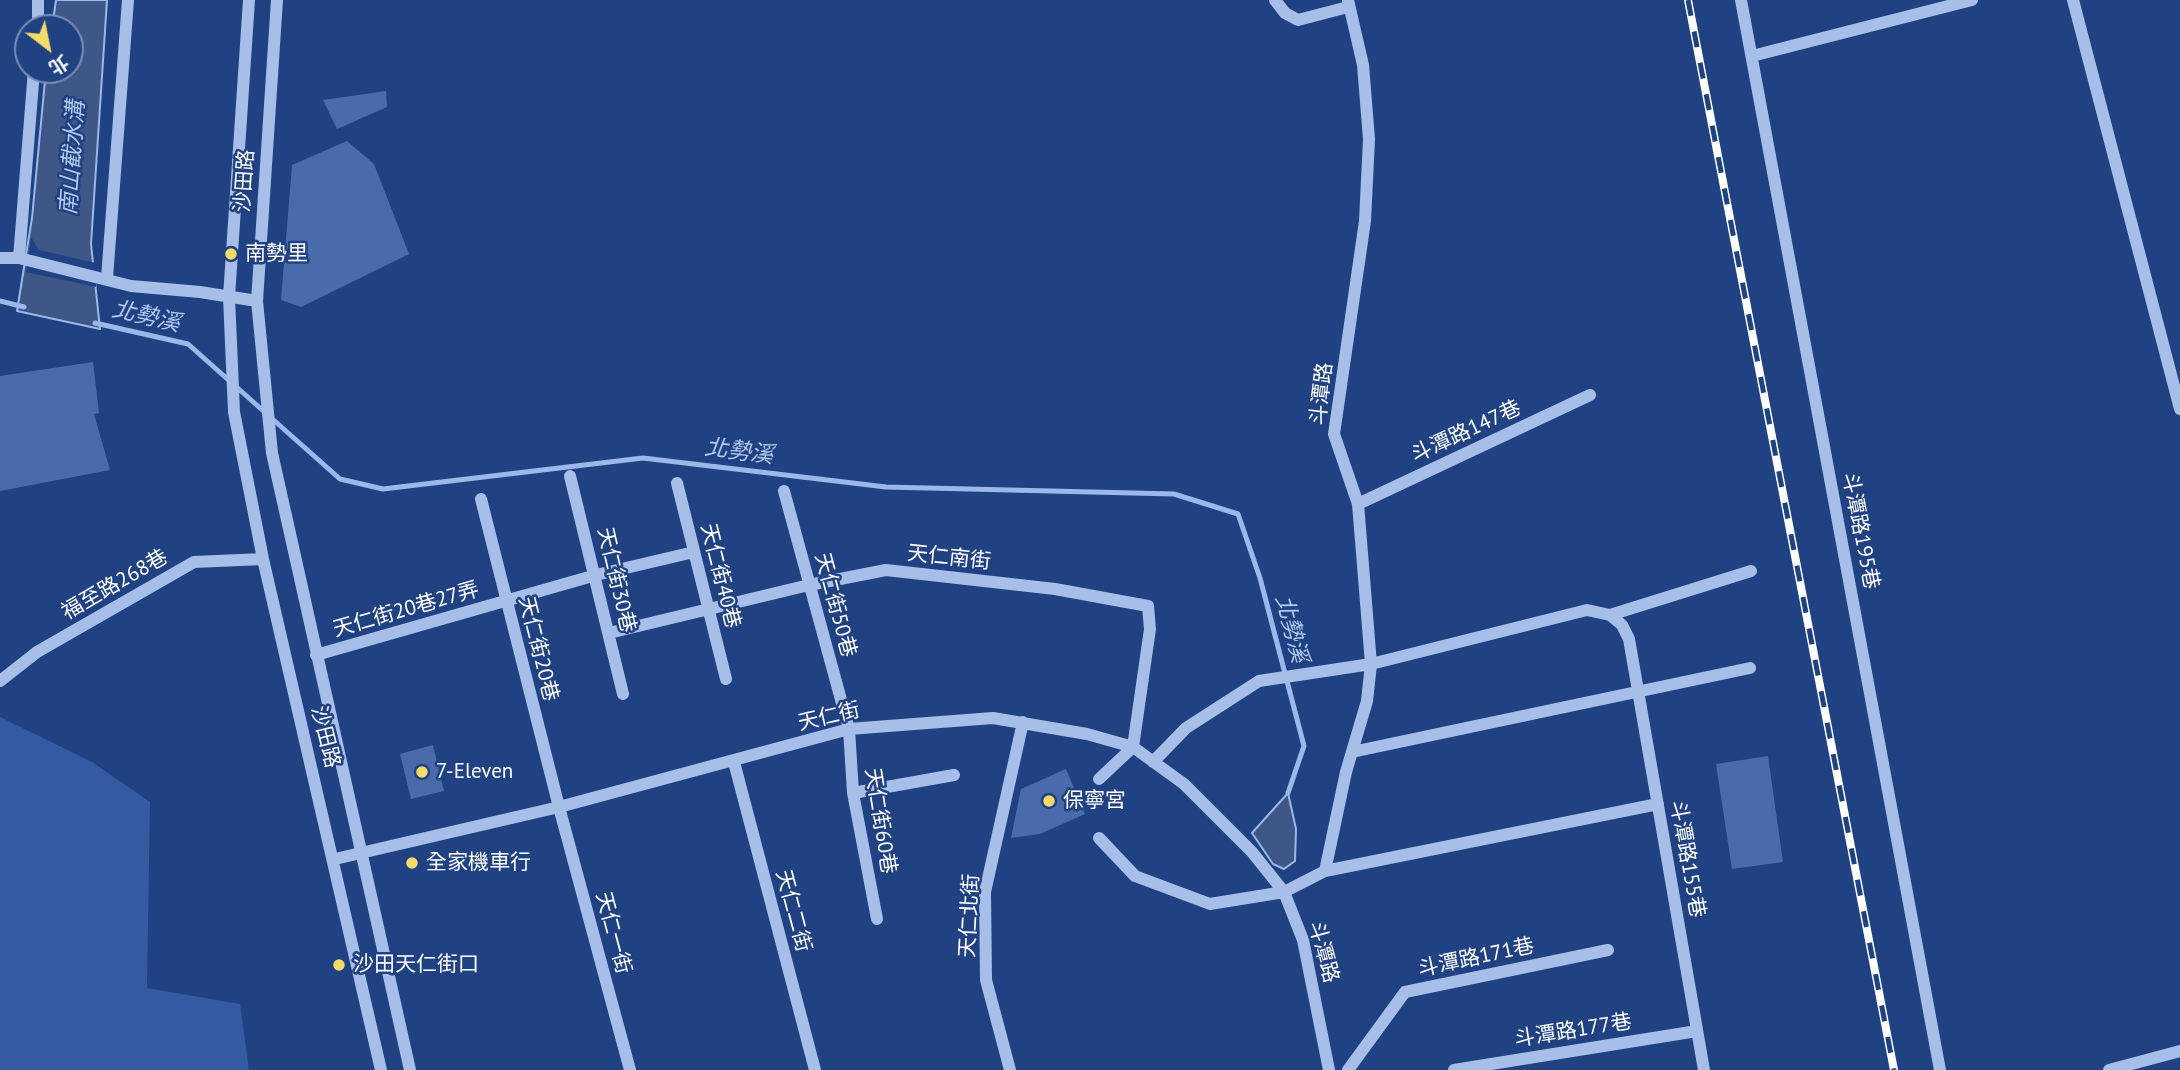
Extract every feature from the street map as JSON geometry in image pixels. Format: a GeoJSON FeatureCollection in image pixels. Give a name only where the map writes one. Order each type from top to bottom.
{"type":"FeatureCollection","features":[{"type":"Feature","properties":{"kind":"street"},"geometry":{"type":"LineString","coordinates":[[107,278],[128,0]]}},
{"type":"Feature","properties":{"kind":"street","name":"沙田路"},"geometry":{"type":"LineString","coordinates":[[249,0],[229,297],[230,369],[234,412],[263,559],[382,1070]]}},
{"type":"Feature","properties":{"kind":"street","name":"沙田路"},"geometry":{"type":"LineString","coordinates":[[277,0],[257,301],[267,407],[282,509],[410,1070]]}},
{"type":"Feature","properties":{"kind":"street"},"geometry":{"type":"LineString","coordinates":[[1275,0],[1285,13],[1298,20],[1348,3]]}},
{"type":"Feature","properties":{"kind":"street","name":"斗潭路195巷"},"geometry":{"type":"LineString","coordinates":[[1741,0],[1940,1070]]}},
{"type":"Feature","properties":{"kind":"street"},"geometry":{"type":"LineString","coordinates":[[1752,56],[1972,0]]}},
{"type":"Feature","properties":{"kind":"street"},"geometry":{"type":"LineString","coordinates":[[2073,0],[2180,409]]}},
{"type":"Feature","properties":{"kind":"street","name":"斗潭路"},"geometry":{"type":"LineString","coordinates":[[1325,870],[1352,752],[1367,701],[1371,664],[1358,504],[1334,434],[1365,221],[1369,139],[1363,65],[1348,3]]}},
{"type":"Feature","properties":{"kind":"street"},"geometry":{"type":"LineString","coordinates":[[19,258],[33,84]]}},
{"type":"Feature","properties":{"kind":"street"},"geometry":{"type":"LineString","coordinates":[[0,258],[19,258],[131,286],[257,301]]}},
{"type":"Feature","properties":{"kind":"street","name":"斗潭路147巷"},"geometry":{"type":"LineString","coordinates":[[1358,504],[1590,395]]}},
{"type":"Feature","properties":{"kind":"street","name":"天仁街30巷"},"geometry":{"type":"LineString","coordinates":[[570,476],[623,694]]}},
{"type":"Feature","properties":{"kind":"street","name":"天仁街40巷"},"geometry":{"type":"LineString","coordinates":[[677,483],[726,679]]}},
{"type":"Feature","properties":{"kind":"street","name":"天仁街50巷"},"geometry":{"type":"LineString","coordinates":[[784,491],[849,729]]}},
{"type":"Feature","properties":{"kind":"street","name":"天仁街20巷"},"geometry":{"type":"LineString","coordinates":[[481,499],[559,807]]}},
{"type":"Feature","properties":{"kind":"street","name":"天仁街20巷27弄"},"geometry":{"type":"LineString","coordinates":[[316,655],[596,575],[694,552]]}},
{"type":"Feature","properties":{"kind":"street","name":"福至路268巷"},"geometry":{"type":"LineString","coordinates":[[0,681],[37,652],[194,562],[263,559]]}},
{"type":"Feature","properties":{"kind":"street","name":"天仁南街"},"geometry":{"type":"LineString","coordinates":[[608,633],[809,585],[886,570],[1055,589],[1148,606],[1150,629],[1133,747]]}},
{"type":"Feature","properties":{"kind":"street"},"geometry":{"type":"LineString","coordinates":[[1153,762],[1186,728],[1224,701],[1259,681],[1371,664],[1587,610],[1610,615],[1751,571]]}},
{"type":"Feature","properties":{"kind":"street","name":"斗潭路155巷"},"geometry":{"type":"LineString","coordinates":[[1610,615],[1622,625],[1629,639],[1704,1070]]}},
{"type":"Feature","properties":{"kind":"street"},"geometry":{"type":"LineString","coordinates":[[1352,752],[1639,694],[1750,668]]}},
{"type":"Feature","properties":{"kind":"street","name":"天仁街"},"geometry":{"type":"LineString","coordinates":[[335,859],[559,807],[849,729],[993,718],[1023,722],[1133,747],[1184,784],[1226,824],[1284,892]]}},
{"type":"Feature","properties":{"kind":"street","name":"天仁北街"},"geometry":{"type":"LineString","coordinates":[[1010,1070],[986,980],[985,892],[1023,722]]}},
{"type":"Feature","properties":{"kind":"street","name":"天仁街60巷"},"geometry":{"type":"LineString","coordinates":[[849,729],[853,793],[877,919]]}},
{"type":"Feature","properties":{"kind":"street"},"geometry":{"type":"LineString","coordinates":[[1099,779],[1133,747]]}},
{"type":"Feature","properties":{"kind":"street","name":"天仁二街"},"geometry":{"type":"LineString","coordinates":[[734,762],[815,1070]]}},
{"type":"Feature","properties":{"kind":"street"},"geometry":{"type":"LineString","coordinates":[[853,793],[954,775]]}},
{"type":"Feature","properties":{"kind":"street"},"geometry":{"type":"LineString","coordinates":[[1099,838],[1135,876],[1210,904],[1284,892],[1325,870],[1658,804]]}},
{"type":"Feature","properties":{"kind":"street","name":"天仁一街"},"geometry":{"type":"LineString","coordinates":[[559,807],[630,1070]]}},
{"type":"Feature","properties":{"kind":"street","name":"斗潭路"},"geometry":{"type":"LineString","coordinates":[[1284,892],[1303,940],[1329,1070]]}},
{"type":"Feature","properties":{"kind":"street","name":"斗潭路171巷"},"geometry":{"type":"LineString","coordinates":[[1348,1070],[1405,992],[1608,950]]}},
{"type":"Feature","properties":{"kind":"street","name":"斗潭路177巷"},"geometry":{"type":"LineString","coordinates":[[1454,1070],[1697,1031]]}},
{"type":"Feature","properties":{"kind":"street"},"geometry":{"type":"LineString","coordinates":[[2109,1070],[2180,1051]]}},
{"type":"Feature","properties":{"kind":"shaded area"},"geometry":{"type":"Polygon","coordinates":[[[0,717],[92,762],[150,802],[147,988],[240,1004],[249,1070],[0,1070],[0,717]]]}},
{"type":"Feature","properties":{"kind":"water","name":"南山截水溝"},"geometry":{"type":"Polygon","coordinates":[[[56,0],[107,0],[91,244],[100,329],[17,311],[32,218],[45,84],[84,84],[84,14],[54,14],[56,0]]]}},
{"type":"Feature","properties":{"kind":"water"},"geometry":{"type":"Polygon","coordinates":[[[1288,793],[1296,829],[1295,861],[1284,869],[1273,864],[1252,833],[1288,793]]]}},
{"type":"Feature","properties":{"kind":"pier"},"geometry":{"type":"Polygon","coordinates":[[[31,237],[39,250],[96,263],[96,287],[26,272],[31,237]]]}},
{"type":"Feature","properties":{"kind":"building"},"geometry":{"type":"Polygon","coordinates":[[[386,91],[387,107],[337,129],[323,100],[386,91]]]}},
{"type":"Feature","properties":{"kind":"building"},"geometry":{"type":"Polygon","coordinates":[[[347,141],[374,164],[409,254],[301,307],[281,300],[292,165],[347,141]]]}},
{"type":"Feature","properties":{"kind":"building"},"geometry":{"type":"Polygon","coordinates":[[[93,362],[99,413],[94,414],[110,470],[0,491],[0,376],[93,362]]]}},
{"type":"Feature","properties":{"kind":"building","name":"7-Eleven"},"geometry":{"type":"Polygon","coordinates":[[[433,745],[444,791],[411,799],[400,754],[433,745]]]}},
{"type":"Feature","properties":{"kind":"building"},"geometry":{"type":"Polygon","coordinates":[[[1768,756],[1783,862],[1732,869],[1716,764],[1768,756]]]}},
{"type":"Feature","properties":{"kind":"building","name":"保寧宮"},"geometry":{"type":"Polygon","coordinates":[[[1066,769],[1085,814],[1040,834],[1011,838],[1021,789],[1066,769]]]}},
{"type":"Feature","properties":{"kind":"waterway","name":"北勢溪"},"geometry":{"type":"LineString","coordinates":[[0,301],[24,307]]}},
{"type":"Feature","properties":{"kind":"waterway","name":"北勢溪"},"geometry":{"type":"LineString","coordinates":[[95,323],[188,344],[340,479],[383,489],[643,458],[886,487],[1174,494],[1238,514],[1260,578],[1304,746],[1288,793]]}},
{"type":"Feature","properties":{"kind":"railway"},"geometry":{"type":"LineString","coordinates":[[1688,0],[1894,1070]]}},
{"type":"Feature","properties":{"kind":"place","name":"南勢里"},"geometry":{"type":"Point","coordinates":[231,254]}},
{"type":"Feature","properties":{"kind":"place","name":"7-Eleven"},"geometry":{"type":"Point","coordinates":[422,772]}},
{"type":"Feature","properties":{"kind":"place","name":"保寧宮"},"geometry":{"type":"Point","coordinates":[1049,801]}},
{"type":"Feature","properties":{"kind":"place","name":"全家機車行"},"geometry":{"type":"Point","coordinates":[412,863]}},
{"type":"Feature","properties":{"kind":"place","name":"沙田天仁街口"},"geometry":{"type":"Point","coordinates":[339,965]}}]}
